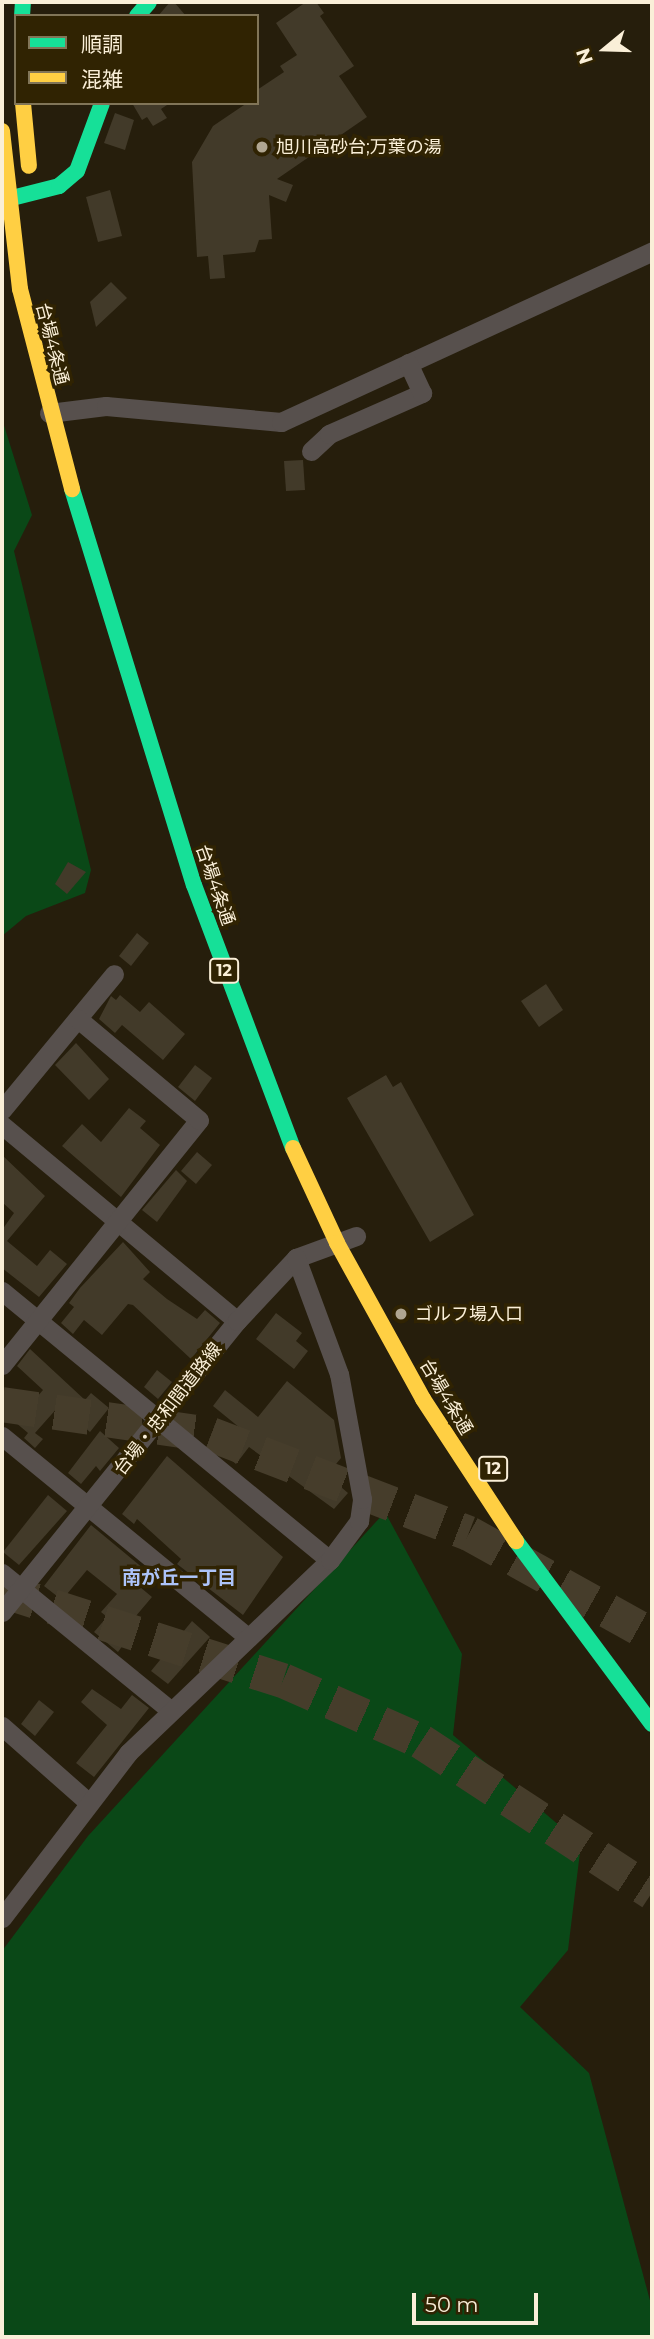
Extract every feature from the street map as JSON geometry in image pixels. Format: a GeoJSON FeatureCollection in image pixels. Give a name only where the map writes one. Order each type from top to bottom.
{"type":"FeatureCollection","features":[{"type":"Feature","properties":{"kind":"main road"},"geometry":{"type":"LineString","coordinates":[[23,105],[33,201]]}},
{"type":"Feature","properties":{"kind":"main road"},"geometry":{"type":"LineString","coordinates":[[8,199],[33,201],[59,186],[77,171],[101,105]]}},
{"type":"Feature","properties":{"kind":"main road","name":"台場4条通"},"geometry":{"type":"LineString","coordinates":[[2,131],[20,289],[49,413],[194,886],[270,1095],[337,1243],[423,1399],[481,1492],[613,1678],[652,1724]]}},
{"type":"Feature","properties":{"kind":"main road","name":"台場4条通"},"geometry":{"type":"LineString","coordinates":[[69,401],[78,431]]}},
{"type":"Feature","properties":{"kind":"main road"},"geometry":{"type":"LineString","coordinates":[[346,1215],[359,1241]]}},
{"type":"Feature","properties":{"kind":"street"},"geometry":{"type":"LineString","coordinates":[[49,413],[69,401],[281,422],[652,251]]}},
{"type":"Feature","properties":{"kind":"street"},"geometry":{"type":"LineString","coordinates":[[311,451],[329,435],[422,393],[408,363]]}},
{"type":"Feature","properties":{"kind":"street"},"geometry":{"type":"LineString","coordinates":[[2,1110],[114,974]]}},
{"type":"Feature","properties":{"kind":"street"},"geometry":{"type":"LineString","coordinates":[[2,1364],[199,1120],[78,1019]]}},
{"type":"Feature","properties":{"kind":"street"},"geometry":{"type":"LineString","coordinates":[[2,1125],[237,1321]]}},
{"type":"Feature","properties":{"kind":"street","name":"台場・忠和間道路線"},"geometry":{"type":"LineString","coordinates":[[2,1612],[159,1421],[237,1321],[296,1258],[337,1243],[359,1241]]}},
{"type":"Feature","properties":{"kind":"street"},"geometry":{"type":"LineString","coordinates":[[2,1918],[88,1802],[170,1710],[330,1560],[359,1521],[362,1499],[339,1374],[296,1258]]}},
{"type":"Feature","properties":{"kind":"street"},"geometry":{"type":"LineString","coordinates":[[2,1291],[330,1560]]}},
{"type":"Feature","properties":{"kind":"street"},"geometry":{"type":"LineString","coordinates":[[2,1436],[91,1505],[246,1636]]}},
{"type":"Feature","properties":{"kind":"street"},"geometry":{"type":"LineString","coordinates":[[2,1573],[170,1710]]}},
{"type":"Feature","properties":{"kind":"street"},"geometry":{"type":"LineString","coordinates":[[2,1726],[88,1802]]}},
{"type":"Feature","properties":{"kind":"green space"},"geometry":{"type":"Polygon","coordinates":[[[2,419],[32,515],[14,551],[91,870],[85,893],[26,916],[2,936],[2,419]]]}},
{"type":"Feature","properties":{"kind":"green space"},"geometry":{"type":"Polygon","coordinates":[[[385,1512],[462,1654],[453,1735],[581,1844],[568,1950],[520,2007],[589,2073],[652,2308],[652,2337],[2,2337],[2,1951],[88,1836],[385,1512]]]}},
{"type":"Feature","properties":{"kind":"building"},"geometry":{"type":"Polygon","coordinates":[[[170,2],[174,2],[184,14],[160,14],[170,2]]]}},
{"type":"Feature","properties":{"kind":"building","name":"旭川高砂台;万葉の湯"},"geometry":{"type":"Polygon","coordinates":[[[306,2],[316,2],[324,13],[320,16],[354,66],[339,76],[367,117],[277,179],[293,185],[286,202],[269,195],[272,239],[259,240],[255,252],[223,255],[225,278],[210,279],[208,256],[197,257],[192,162],[213,126],[244,105],[259,105],[259,89],[284,72],[280,66],[297,55],[276,23],[306,2]]]}},
{"type":"Feature","properties":{"kind":"building"},"geometry":{"type":"Polygon","coordinates":[[[133,105],[167,105],[161,109],[167,118],[153,126],[147,117],[142,120],[133,105]]]}},
{"type":"Feature","properties":{"kind":"building"},"geometry":{"type":"Polygon","coordinates":[[[115,113],[134,120],[125,150],[104,143],[115,113]]]}},
{"type":"Feature","properties":{"kind":"building"},"geometry":{"type":"Polygon","coordinates":[[[110,190],[122,236],[98,242],[86,197],[110,190]]]}},
{"type":"Feature","properties":{"kind":"building"},"geometry":{"type":"Polygon","coordinates":[[[111,282],[127,298],[96,327],[90,302],[111,282]]]}},
{"type":"Feature","properties":{"kind":"building"},"geometry":{"type":"Polygon","coordinates":[[[303,460],[305,490],[286,491],[284,461],[303,460]]]}},
{"type":"Feature","properties":{"kind":"building"},"geometry":{"type":"Polygon","coordinates":[[[68,862],[86,872],[67,894],[55,884],[68,862]]]}},
{"type":"Feature","properties":{"kind":"building"},"geometry":{"type":"Polygon","coordinates":[[[137,933],[149,943],[131,966],[119,956],[137,933]]]}},
{"type":"Feature","properties":{"kind":"building"},"geometry":{"type":"Polygon","coordinates":[[[546,984],[563,1010],[539,1027],[521,1001],[546,984]]]}},
{"type":"Feature","properties":{"kind":"building"},"geometry":{"type":"Polygon","coordinates":[[[120,995],[140,1012],[149,1002],[185,1034],[163,1060],[122,1025],[115,1033],[99,1019],[111,996],[116,1000],[120,995]]]}},
{"type":"Feature","properties":{"kind":"building"},"geometry":{"type":"Polygon","coordinates":[[[76,1043],[109,1079],[89,1100],[55,1065],[76,1043]]]}},
{"type":"Feature","properties":{"kind":"building"},"geometry":{"type":"Polygon","coordinates":[[[195,1065],[212,1078],[195,1101],[178,1087],[195,1065]]]}},
{"type":"Feature","properties":{"kind":"building"},"geometry":{"type":"Polygon","coordinates":[[[386,1075],[393,1087],[401,1082],[474,1215],[430,1242],[347,1098],[386,1075]]]}},
{"type":"Feature","properties":{"kind":"building"},"geometry":{"type":"Polygon","coordinates":[[[129,1108],[146,1121],[140,1128],[160,1145],[121,1197],[62,1146],[82,1124],[101,1142],[129,1108]]]}},
{"type":"Feature","properties":{"kind":"building"},"geometry":{"type":"Polygon","coordinates":[[[197,1152],[212,1165],[196,1184],[181,1171],[197,1152]]]}},
{"type":"Feature","properties":{"kind":"building"},"geometry":{"type":"Polygon","coordinates":[[[2,1155],[45,1196],[7,1241],[37,1266],[50,1250],[67,1264],[39,1297],[2,1268],[2,1230],[14,1213],[2,1202],[2,1155]]]}},
{"type":"Feature","properties":{"kind":"building"},"geometry":{"type":"Polygon","coordinates":[[[176,1170],[187,1181],[157,1222],[142,1210],[176,1170]]]}},
{"type":"Feature","properties":{"kind":"building"},"geometry":{"type":"Polygon","coordinates":[[[123,1242],[150,1272],[143,1279],[197,1319],[205,1310],[220,1323],[191,1359],[133,1305],[128,1304],[102,1335],[84,1320],[73,1334],[61,1323],[74,1307],[69,1303],[80,1288],[123,1242]]]}},
{"type":"Feature","properties":{"kind":"building"},"geometry":{"type":"Polygon","coordinates":[[[276,1313],[302,1333],[296,1341],[308,1351],[294,1369],[256,1339],[276,1313]]]}},
{"type":"Feature","properties":{"kind":"building"},"geometry":{"type":"Polygon","coordinates":[[[30,1349],[85,1400],[91,1393],[109,1408],[90,1432],[59,1406],[35,1433],[43,1439],[35,1448],[24,1438],[28,1433],[15,1422],[43,1390],[17,1366],[30,1349]]]}},
{"type":"Feature","properties":{"kind":"building"},"geometry":{"type":"Polygon","coordinates":[[[157,1370],[172,1382],[158,1399],[144,1387],[157,1370]]]}},
{"type":"Feature","properties":{"kind":"building"},"geometry":{"type":"Polygon","coordinates":[[[287,1381],[334,1420],[341,1458],[327,1475],[348,1493],[334,1509],[249,1447],[236,1464],[221,1452],[240,1428],[213,1406],[225,1390],[258,1417],[287,1381]]]}},
{"type":"Feature","properties":{"kind":"building"},"geometry":{"type":"Polygon","coordinates":[[[100,1431],[119,1448],[100,1471],[96,1466],[81,1484],[68,1473],[100,1431]]]}},
{"type":"Feature","properties":{"kind":"building"},"geometry":{"type":"Polygon","coordinates":[[[167,1456],[283,1557],[243,1615],[177,1564],[181,1559],[137,1519],[134,1524],[122,1514],[167,1456]]]}},
{"type":"Feature","properties":{"kind":"building"},"geometry":{"type":"Polygon","coordinates":[[[48,1495],[67,1511],[19,1565],[3,1552],[48,1495]]]}},
{"type":"Feature","properties":{"kind":"building"},"geometry":{"type":"Polygon","coordinates":[[[91,1525],[144,1569],[134,1582],[152,1597],[130,1623],[133,1626],[122,1638],[126,1641],[118,1652],[94,1632],[107,1617],[101,1612],[117,1594],[87,1570],[62,1600],[44,1586],[91,1525]]]}},
{"type":"Feature","properties":{"kind":"building"},"geometry":{"type":"Polygon","coordinates":[[[192,1621],[210,1637],[168,1684],[151,1671],[192,1621]]]}},
{"type":"Feature","properties":{"kind":"building"},"geometry":{"type":"Polygon","coordinates":[[[92,1689],[121,1709],[132,1695],[149,1708],[94,1777],[76,1763],[107,1725],[81,1702],[92,1689]]]}},
{"type":"Feature","properties":{"kind":"building"},"geometry":{"type":"Polygon","coordinates":[[[39,1700],[54,1712],[35,1736],[21,1724],[39,1700]]]}},
{"type":"Feature","properties":{"kind":"tunnel"},"geometry":{"type":"LineString","coordinates":[[2,1404],[211,1434],[469,1533],[652,1635]]}},
{"type":"Feature","properties":{"kind":"tunnel"},"geometry":{"type":"LineString","coordinates":[[2,1590],[283,1680],[421,1741],[652,1892]]}},
{"type":"Feature","properties":{"kind":"traffic: fast"},"geometry":{"type":"LineString","coordinates":[[22,14],[23,2]]}},
{"type":"Feature","properties":{"kind":"traffic: fast"},"geometry":{"type":"LineString","coordinates":[[139,14],[149,2]]}},
{"type":"Feature","properties":{"kind":"traffic: fast"},"geometry":{"type":"LineString","coordinates":[[8,199],[59,186],[77,171],[101,105]]}},
{"type":"Feature","properties":{"kind":"traffic: fast"},"geometry":{"type":"LineString","coordinates":[[72,489],[194,885],[293,1148]]}},
{"type":"Feature","properties":{"kind":"traffic: fast"},"geometry":{"type":"LineString","coordinates":[[516,1541],[652,1724]]}},
{"type":"Feature","properties":{"kind":"traffic: slow"},"geometry":{"type":"LineString","coordinates":[[23,105],[29,166]]}},
{"type":"Feature","properties":{"kind":"traffic: slow"},"geometry":{"type":"LineString","coordinates":[[2,131],[20,289],[72,489]]}},
{"type":"Feature","properties":{"kind":"traffic: slow"},"geometry":{"type":"LineString","coordinates":[[293,1148],[337,1243],[423,1399],[516,1541]]}},
{"type":"Feature","properties":{"kind":"place","name":"旭川高砂台;万葉の湯"},"geometry":{"type":"Point","coordinates":[262,147]}},
{"type":"Feature","properties":{"kind":"place","name":"ゴルフ場入口"},"geometry":{"type":"Point","coordinates":[401,1314]}},
{"type":"Feature","properties":{"kind":"district","name":"南が丘一丁目"},"geometry":{"type":"Point","coordinates":[179,1578]}}]}
